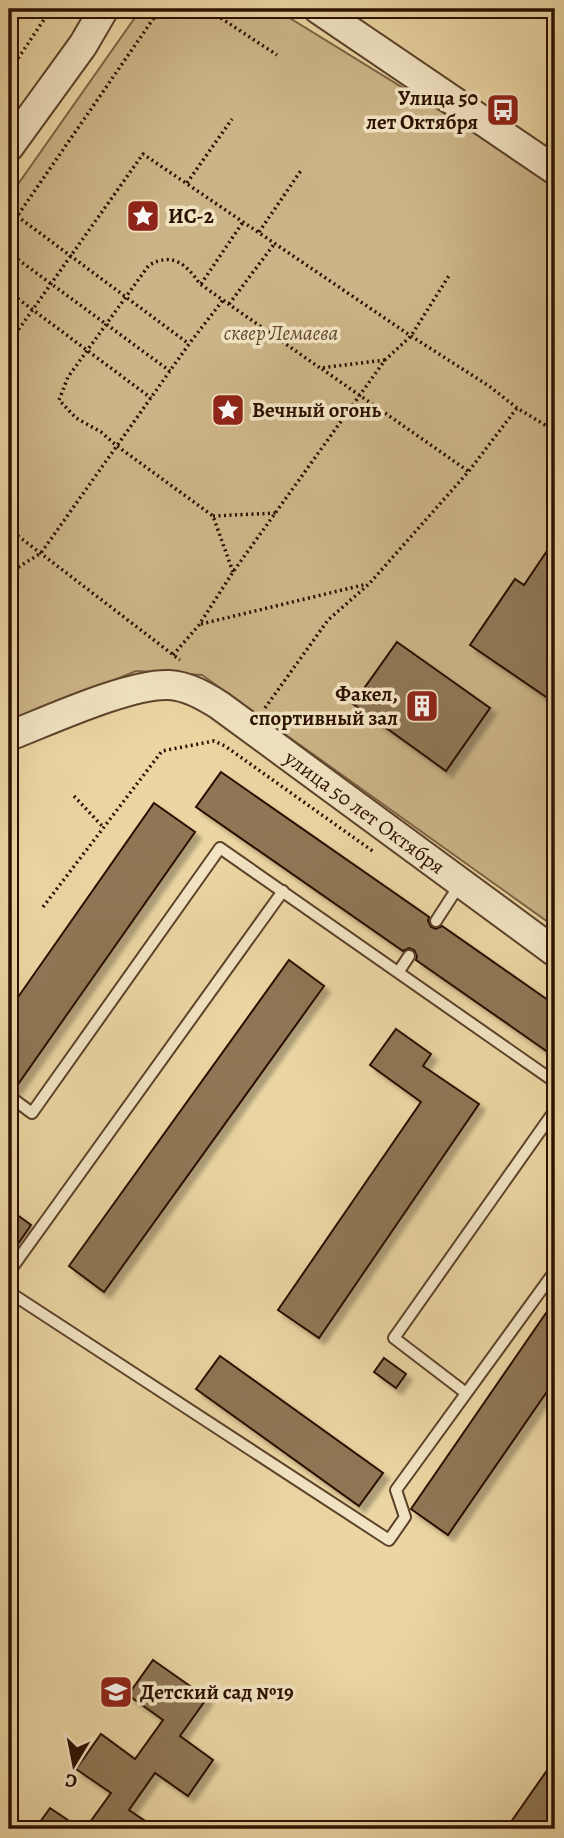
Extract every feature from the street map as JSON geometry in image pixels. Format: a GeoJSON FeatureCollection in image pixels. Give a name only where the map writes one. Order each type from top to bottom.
{"type":"FeatureCollection","features":[{"type":"Feature","properties":{"kind":"street"},"geometry":{"type":"LineString","coordinates":[[9,147],[83,45],[104,9]]}},
{"type":"Feature","properties":{"kind":"street"},"geometry":{"type":"LineString","coordinates":[[318,9],[555,170]]}},
{"type":"Feature","properties":{"kind":"street","name":"улица 50 лет Октября"},"geometry":{"type":"LineString","coordinates":[[9,736],[117,695],[147,687],[167,685],[201,694],[555,952]]}},
{"type":"Feature","properties":{"kind":"lane"},"geometry":{"type":"LineString","coordinates":[[9,1096],[32,1113],[220,848],[555,1082]]}},
{"type":"Feature","properties":{"kind":"lane"},"geometry":{"type":"LineString","coordinates":[[436,921],[460,884]]}},
{"type":"Feature","properties":{"kind":"lane"},"geometry":{"type":"LineString","coordinates":[[9,1272],[283,891]]}},
{"type":"Feature","properties":{"kind":"lane"},"geometry":{"type":"LineString","coordinates":[[399,971],[409,956]]}},
{"type":"Feature","properties":{"kind":"lane"},"geometry":{"type":"LineString","coordinates":[[467,1393],[394,1338],[555,1110]]}},
{"type":"Feature","properties":{"kind":"lane"},"geometry":{"type":"LineString","coordinates":[[9,1292],[389,1540],[405,1517],[396,1490],[555,1270]]}},
{"type":"Feature","properties":{"kind":"path"},"geometry":{"type":"LineString","coordinates":[[9,72],[51,9]]}},
{"type":"Feature","properties":{"kind":"path"},"geometry":{"type":"LineString","coordinates":[[9,228],[160,9]]}},
{"type":"Feature","properties":{"kind":"path"},"geometry":{"type":"LineString","coordinates":[[207,9],[277,55]]}},
{"type":"Feature","properties":{"kind":"path"},"geometry":{"type":"LineString","coordinates":[[187,183],[232,119]]}},
{"type":"Feature","properties":{"kind":"path"},"geometry":{"type":"LineString","coordinates":[[9,343],[143,154],[489,386],[517,408],[555,431]]}},
{"type":"Feature","properties":{"kind":"path"},"geometry":{"type":"LineString","coordinates":[[259,232],[302,169]]}},
{"type":"Feature","properties":{"kind":"path"},"geometry":{"type":"LineString","coordinates":[[17,216],[189,344]]}},
{"type":"Feature","properties":{"kind":"path"},"geometry":{"type":"LineString","coordinates":[[201,284],[243,222]]}},
{"type":"Feature","properties":{"kind":"path"},"geometry":{"type":"LineString","coordinates":[[229,304],[275,243]]}},
{"type":"Feature","properties":{"kind":"path"},"geometry":{"type":"LineString","coordinates":[[9,253],[170,370]]}},
{"type":"Feature","properties":{"kind":"path"},"geometry":{"type":"LineString","coordinates":[[233,572],[213,516],[101,432],[76,418],[59,400],[68,377],[125,297],[149,265],[164,258],[172,259],[190,269],[201,284],[223,300],[469,471]]}},
{"type":"Feature","properties":{"kind":"path"},"geometry":{"type":"LineString","coordinates":[[173,655],[199,625],[233,572],[384,360],[411,336],[450,274]]}},
{"type":"Feature","properties":{"kind":"path"},"geometry":{"type":"LineString","coordinates":[[9,292],[151,398]]}},
{"type":"Feature","properties":{"kind":"path"},"geometry":{"type":"LineString","coordinates":[[9,573],[41,553],[170,370],[223,300]]}},
{"type":"Feature","properties":{"kind":"path"},"geometry":{"type":"LineString","coordinates":[[320,368],[384,360]]}},
{"type":"Feature","properties":{"kind":"path"},"geometry":{"type":"LineString","coordinates":[[231,750],[328,620],[369,584],[469,471],[517,408]]}},
{"type":"Feature","properties":{"kind":"path"},"geometry":{"type":"LineString","coordinates":[[213,516],[275,513]]}},
{"type":"Feature","properties":{"kind":"path"},"geometry":{"type":"LineString","coordinates":[[9,529],[183,663]]}},
{"type":"Feature","properties":{"kind":"path"},"geometry":{"type":"LineString","coordinates":[[199,625],[369,584]]}},
{"type":"Feature","properties":{"kind":"path"},"geometry":{"type":"LineString","coordinates":[[43,907],[162,751],[214,741],[231,750],[375,853]]}},
{"type":"Feature","properties":{"kind":"path"},"geometry":{"type":"LineString","coordinates":[[74,796],[104,828]]}},
{"type":"Feature","properties":{"kind":"green space","name":"сквер Лемаева"},"geometry":{"type":"Polygon","coordinates":[[[141,9],[275,9],[525,163],[555,186],[555,927],[202,675],[136,671],[9,723],[9,197],[141,9]]]}},
{"type":"Feature","properties":{"kind":"building"},"geometry":{"type":"Polygon","coordinates":[[[555,539],[555,703],[470,645],[515,579],[524,585],[555,539]]]}},
{"type":"Feature","properties":{"kind":"building","name":"Факел, спортивный зал"},"geometry":{"type":"Polygon","coordinates":[[[397,642],[490,708],[446,771],[353,704],[397,642]]]}},
{"type":"Feature","properties":{"kind":"building"},"geometry":{"type":"Polygon","coordinates":[[[221,772],[429,917],[431,927],[436,929],[442,926],[555,1005],[555,1057],[416,960],[414,950],[409,948],[403,951],[196,807],[221,772]]]}},
{"type":"Feature","properties":{"kind":"building"},"geometry":{"type":"Polygon","coordinates":[[[154,803],[195,832],[14,1090],[9,1088],[9,1010],[154,803]]]}},
{"type":"Feature","properties":{"kind":"building"},"geometry":{"type":"Polygon","coordinates":[[[289,960],[324,986],[104,1292],[69,1266],[289,960]]]}},
{"type":"Feature","properties":{"kind":"building"},"geometry":{"type":"Polygon","coordinates":[[[396,1029],[431,1054],[423,1066],[479,1104],[319,1338],[278,1310],[421,1102],[370,1065],[396,1029]]]}},
{"type":"Feature","properties":{"kind":"building"},"geometry":{"type":"Polygon","coordinates":[[[9,1209],[31,1225],[9,1257],[9,1209]]]}},
{"type":"Feature","properties":{"kind":"building"},"geometry":{"type":"Polygon","coordinates":[[[555,1300],[555,1380],[448,1535],[411,1509],[555,1300]]]}},
{"type":"Feature","properties":{"kind":"building"},"geometry":{"type":"Polygon","coordinates":[[[220,1356],[383,1473],[359,1506],[196,1389],[220,1356]]]}},
{"type":"Feature","properties":{"kind":"building"},"geometry":{"type":"Polygon","coordinates":[[[384,1358],[406,1374],[396,1388],[374,1372],[384,1358]]]}},
{"type":"Feature","properties":{"kind":"building"},"geometry":{"type":"Polygon","coordinates":[[[153,1660],[207,1698],[180,1736],[213,1760],[188,1796],[155,1773],[129,1810],[157,1829],[85,1829],[111,1793],[76,1769],[101,1734],[135,1759],[163,1720],[128,1695],[153,1660]]]}},
{"type":"Feature","properties":{"kind":"building"},"geometry":{"type":"Polygon","coordinates":[[[555,1759],[555,1829],[506,1829],[555,1759]]]}},
{"type":"Feature","properties":{"kind":"building"},"geometry":{"type":"Polygon","coordinates":[[[50,1808],[81,1829],[35,1829],[50,1808]]]}},
{"type":"Feature","properties":{"kind":"place","name":"Улица 50 лет Октября"},"geometry":{"type":"Point","coordinates":[503,110]}},
{"type":"Feature","properties":{"kind":"place","name":"ИС-2"},"geometry":{"type":"Point","coordinates":[143,216]}},
{"type":"Feature","properties":{"kind":"place","name":"Вечный огонь"},"geometry":{"type":"Point","coordinates":[228,410]}},
{"type":"Feature","properties":{"kind":"place","name":"Факел, спортивный зал"},"geometry":{"type":"Point","coordinates":[422,706]}},
{"type":"Feature","properties":{"kind":"place","name":"Детский сад №19"},"geometry":{"type":"Point","coordinates":[116,1692]}}]}
